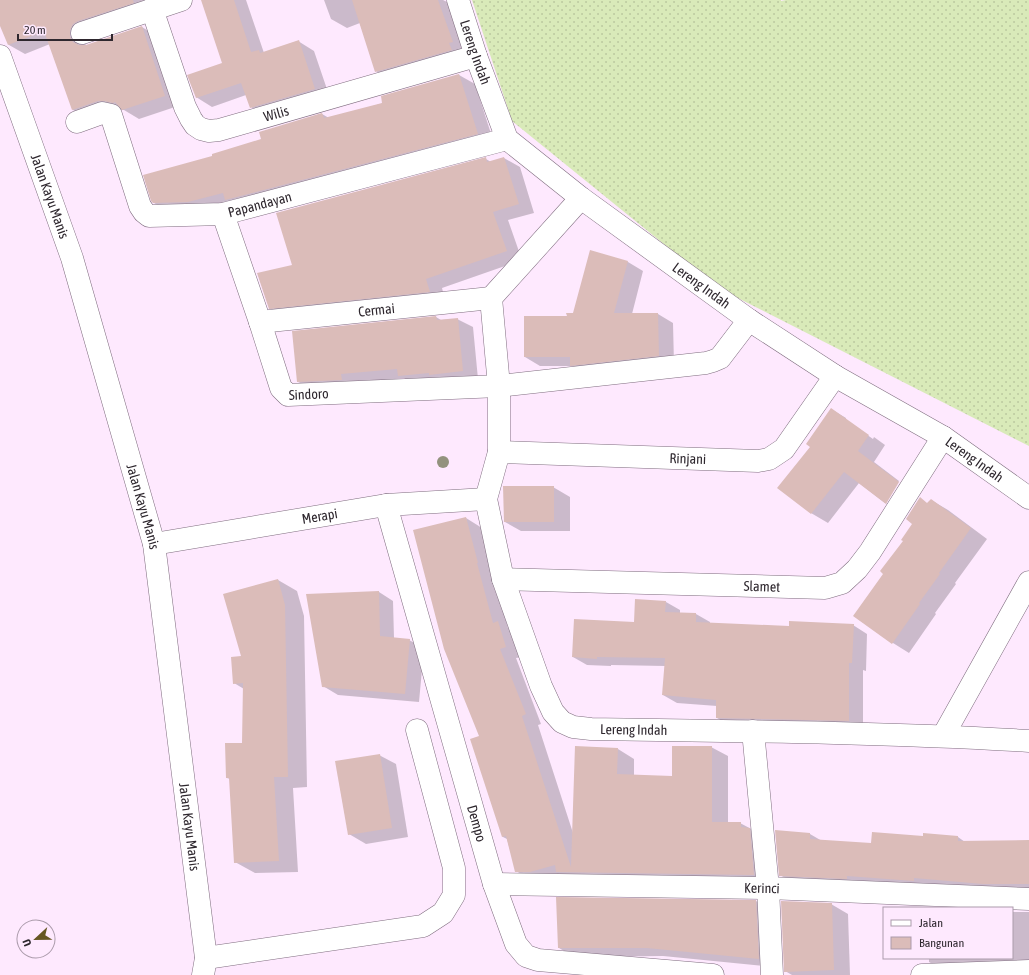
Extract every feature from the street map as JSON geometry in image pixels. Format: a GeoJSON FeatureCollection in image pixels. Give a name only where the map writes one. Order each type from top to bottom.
{"type":"FeatureCollection","features":[{"type":"Feature","properties":{"kind":"street"},"geometry":{"type":"LineString","coordinates":[[82,33],[181,0]]}},
{"type":"Feature","properties":{"kind":"street","name":"Lereng Indah"},"geometry":{"type":"LineString","coordinates":[[458,0],[476,56],[507,139],[581,198],[749,320],[836,376],[943,437],[1029,498]]}},
{"type":"Feature","properties":{"kind":"street","name":"Wilis"},"geometry":{"type":"LineString","coordinates":[[152,10],[185,107],[195,125],[201,129],[219,130],[476,56]]}},
{"type":"Feature","properties":{"kind":"street","name":"Jalan Kayu Manis"},"geometry":{"type":"LineString","coordinates":[[0,56],[72,258],[154,544],[205,966]]}},
{"type":"Feature","properties":{"kind":"street","name":"Papandayan"},"geometry":{"type":"LineString","coordinates":[[77,122],[102,113],[111,115],[140,206],[149,216],[223,214],[507,139]]}},
{"type":"Feature","properties":{"kind":"street"},"geometry":{"type":"LineString","coordinates":[[486,499],[499,452],[499,386],[491,298],[581,198]]}},
{"type":"Feature","properties":{"kind":"street","name":"Sindoro"},"geometry":{"type":"LineString","coordinates":[[223,214],[281,388],[288,395],[296,396],[499,386],[713,362],[720,358],[749,320]]}},
{"type":"Feature","properties":{"kind":"street","name":"Cermai"},"geometry":{"type":"LineString","coordinates":[[260,322],[491,298]]}},
{"type":"Feature","properties":{"kind":"street","name":"Rinjani"},"geometry":{"type":"LineString","coordinates":[[499,452],[758,461],[769,459],[784,449],[836,376]]}},
{"type":"Feature","properties":{"kind":"street","name":"Slamet"},"geometry":{"type":"LineString","coordinates":[[503,579],[825,588],[842,583],[857,570],[870,552],[943,437]]}},
{"type":"Feature","properties":{"kind":"street","name":"Lereng Indah"},"geometry":{"type":"LineString","coordinates":[[486,499],[503,579],[546,698],[553,712],[562,722],[573,726],[591,729],[753,731],[943,736],[1029,741]]}},
{"type":"Feature","properties":{"kind":"street","name":"Merapi"},"geometry":{"type":"LineString","coordinates":[[154,544],[386,505],[486,499]]}},
{"type":"Feature","properties":{"kind":"street","name":"Dempo"},"geometry":{"type":"LineString","coordinates":[[386,505],[494,884],[516,944],[526,956],[538,960],[713,975]]}},
{"type":"Feature","properties":{"kind":"street"},"geometry":{"type":"LineString","coordinates":[[943,736],[1029,582]]}},
{"type":"Feature","properties":{"kind":"street"},"geometry":{"type":"LineString","coordinates":[[205,966],[423,926],[443,913],[454,895],[454,868],[416,730]]}},
{"type":"Feature","properties":{"kind":"street"},"geometry":{"type":"LineString","coordinates":[[753,731],[768,888],[772,975]]}},
{"type":"Feature","properties":{"kind":"street","name":"Kerinci"},"geometry":{"type":"LineString","coordinates":[[494,884],[768,888],[1029,899]]}},
{"type":"Feature","properties":{"kind":"street"},"geometry":{"type":"LineString","coordinates":[[922,975],[1029,971]]}},
{"type":"Feature","properties":{"kind":"green space"},"geometry":{"type":"Polygon","coordinates":[[[472,0],[1029,0],[1029,446],[718,288],[512,121],[472,0]]]}},
{"type":"Feature","properties":{"kind":"building"},"geometry":{"type":"Polygon","coordinates":[[[0,0],[133,0],[134,3],[78,21],[73,24],[70,30],[70,37],[73,42],[79,45],[86,45],[142,26],[165,96],[122,110],[115,102],[98,101],[72,110],[44,31],[8,45],[0,26],[0,0]]]}},
{"type":"Feature","properties":{"kind":"building"},"geometry":{"type":"Polygon","coordinates":[[[201,0],[234,0],[251,52],[259,50],[260,53],[299,40],[315,89],[250,108],[241,83],[196,98],[187,75],[222,63],[201,0]]]}},
{"type":"Feature","properties":{"kind":"building"},"geometry":{"type":"Polygon","coordinates":[[[352,0],[438,0],[453,42],[449,43],[452,50],[375,72],[352,0]]]}},
{"type":"Feature","properties":{"kind":"building"},"geometry":{"type":"Polygon","coordinates":[[[459,74],[478,134],[225,200],[223,193],[188,202],[153,203],[151,201],[143,175],[212,156],[212,154],[261,139],[259,132],[322,113],[324,118],[382,103],[381,96],[459,74]]]}},
{"type":"Feature","properties":{"kind":"building"},"geometry":{"type":"Polygon","coordinates":[[[486,157],[487,162],[504,157],[519,204],[493,212],[507,251],[426,279],[430,292],[269,309],[257,273],[292,265],[276,213],[486,157]]]}},
{"type":"Feature","properties":{"kind":"building"},"geometry":{"type":"Polygon","coordinates":[[[590,250],[628,261],[614,313],[658,313],[659,356],[570,366],[570,357],[524,357],[524,316],[567,316],[566,313],[573,313],[590,250]]]}},
{"type":"Feature","properties":{"kind":"building"},"geometry":{"type":"Polygon","coordinates":[[[436,316],[437,320],[458,318],[463,371],[429,375],[429,373],[398,376],[397,369],[341,374],[342,380],[297,382],[292,331],[436,316]]]}},
{"type":"Feature","properties":{"kind":"building"},"geometry":{"type":"Polygon","coordinates":[[[831,408],[869,435],[858,451],[899,482],[886,504],[844,472],[811,514],[777,488],[810,447],[806,444],[831,408]]]}},
{"type":"Feature","properties":{"kind":"building"},"geometry":{"type":"Polygon","coordinates":[[[503,486],[554,486],[554,522],[504,522],[503,486]]]}},
{"type":"Feature","properties":{"kind":"building"},"geometry":{"type":"Polygon","coordinates":[[[920,497],[927,503],[931,499],[971,528],[892,644],[853,616],[883,574],[880,571],[903,541],[901,540],[912,524],[906,519],[920,497]]]}},
{"type":"Feature","properties":{"kind":"building"},"geometry":{"type":"Polygon","coordinates":[[[466,517],[493,623],[498,621],[506,647],[500,649],[526,714],[522,716],[571,867],[575,746],[618,748],[617,774],[672,776],[672,746],[712,746],[712,822],[741,822],[741,827],[750,828],[754,875],[556,872],[555,865],[530,872],[515,872],[506,836],[502,837],[470,739],[479,736],[444,649],[413,530],[466,517]]]}},
{"type":"Feature","properties":{"kind":"building"},"geometry":{"type":"Polygon","coordinates":[[[278,579],[285,605],[288,777],[274,777],[279,861],[234,863],[229,778],[226,778],[225,743],[242,743],[243,683],[233,684],[231,657],[241,656],[223,594],[278,579]]]}},
{"type":"Feature","properties":{"kind":"building"},"geometry":{"type":"Polygon","coordinates":[[[379,591],[380,636],[410,639],[405,694],[322,687],[306,594],[379,591]]]}},
{"type":"Feature","properties":{"kind":"building"},"geometry":{"type":"Polygon","coordinates":[[[635,599],[666,601],[665,612],[696,613],[696,622],[789,626],[789,621],[854,624],[852,663],[849,663],[849,721],[716,718],[716,700],[662,695],[665,658],[597,657],[597,659],[572,657],[574,619],[634,622],[635,599]]]}},
{"type":"Feature","properties":{"kind":"building"},"geometry":{"type":"Polygon","coordinates":[[[380,754],[392,828],[348,835],[335,761],[380,754]]]}},
{"type":"Feature","properties":{"kind":"building"},"geometry":{"type":"Polygon","coordinates":[[[775,830],[810,833],[810,839],[871,843],[872,832],[923,836],[923,833],[958,836],[958,841],[1029,840],[1029,884],[983,884],[914,878],[914,881],[847,876],[847,879],[779,876],[775,830]]]}},
{"type":"Feature","properties":{"kind":"building"},"geometry":{"type":"Polygon","coordinates":[[[556,897],[756,900],[759,959],[647,948],[558,948],[556,897]]]}},
{"type":"Feature","properties":{"kind":"building"},"geometry":{"type":"Polygon","coordinates":[[[781,901],[832,903],[834,970],[784,972],[781,901]]]}}]}
